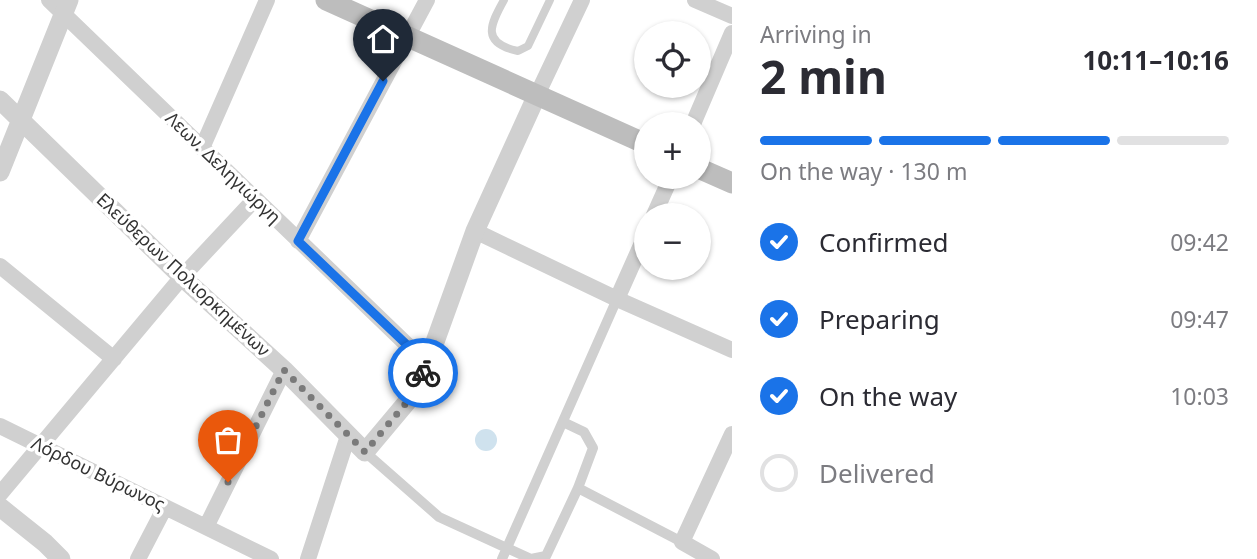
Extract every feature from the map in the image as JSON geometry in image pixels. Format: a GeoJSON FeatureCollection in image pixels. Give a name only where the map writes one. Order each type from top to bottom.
{"type":"FeatureCollection","features":[{"type":"Feature","properties":{"kind":"main road"},"geometry":{"type":"LineString","coordinates":[[326,0],[634,139]]}},
{"type":"Feature","properties":{"kind":"main road"},"geometry":{"type":"LineString","coordinates":[[711,174],[732,183]]}},
{"type":"Feature","properties":{"kind":"street"},"geometry":{"type":"LineString","coordinates":[[202,148],[267,0]]}},
{"type":"Feature","properties":{"kind":"street"},"geometry":{"type":"LineString","coordinates":[[298,241],[427,0]]}},
{"type":"Feature","properties":{"kind":"street"},"geometry":{"type":"LineString","coordinates":[[563,422],[584,432],[593,448],[578,488],[546,556],[531,559],[504,554],[439,517],[365,452],[412,396],[427,364],[475,231],[582,0]]}},
{"type":"Feature","properties":{"kind":"street"},"geometry":{"type":"LineString","coordinates":[[695,0],[732,16]]}},
{"type":"Feature","properties":{"kind":"street"},"geometry":{"type":"LineString","coordinates":[[0,172],[21,121],[61,4]]}},
{"type":"Feature","properties":{"kind":"street","name":"Λεων. Δεληγιώργη"},"geometry":{"type":"LineString","coordinates":[[61,4],[202,148],[427,364]]}},
{"type":"Feature","properties":{"kind":"street"},"geometry":{"type":"LineString","coordinates":[[698,112],[732,33]]}},
{"type":"Feature","properties":{"kind":"street","name":"Ελεύθερων Πολιορκημένων"},"geometry":{"type":"LineString","coordinates":[[0,100],[182,277],[284,370],[365,452]]}},
{"type":"Feature","properties":{"kind":"street"},"geometry":{"type":"LineString","coordinates":[[0,494],[182,277],[255,199]]}},
{"type":"Feature","properties":{"kind":"street"},"geometry":{"type":"LineString","coordinates":[[475,231],[732,350]]}},
{"type":"Feature","properties":{"kind":"street"},"geometry":{"type":"LineString","coordinates":[[504,554],[634,261]]}},
{"type":"Feature","properties":{"kind":"street"},"geometry":{"type":"LineString","coordinates":[[0,266],[114,359]]}},
{"type":"Feature","properties":{"kind":"street"},"geometry":{"type":"LineString","coordinates":[[206,527],[284,370]]}},
{"type":"Feature","properties":{"kind":"street","name":"Λόρδου Βύρωνος"},"geometry":{"type":"LineString","coordinates":[[0,426],[40,448],[271,559]]}},
{"type":"Feature","properties":{"kind":"street"},"geometry":{"type":"LineString","coordinates":[[682,542],[732,434]]}},
{"type":"Feature","properties":{"kind":"street"},"geometry":{"type":"LineString","coordinates":[[308,559],[348,436]]}},
{"type":"Feature","properties":{"kind":"street"},"geometry":{"type":"LineString","coordinates":[[578,488],[712,559]]}},
{"type":"Feature","properties":{"kind":"street"},"geometry":{"type":"LineString","coordinates":[[138,559],[165,507]]}},
{"type":"Feature","properties":{"kind":"street"},"geometry":{"type":"LineString","coordinates":[[0,508],[61,559]]}},
{"type":"Feature","properties":{"kind":"lane"},"geometry":{"type":"LineString","coordinates":[[504,0],[491,22],[493,38],[498,44],[517,51],[528,46],[550,0]]}},
{"type":"Feature","properties":{"kind":"water"},"geometry":{"type":"Polygon","coordinates":[[[486,429],[494,432],[497,440],[494,448],[486,451],[478,448],[475,440],[478,432],[486,429]]]}},
{"type":"Feature","properties":{"kind":"way so far"},"geometry":{"type":"LineString","coordinates":[[228,482],[284,370],[365,452],[412,396],[423,373]]}},
{"type":"Feature","properties":{"kind":"route"},"geometry":{"type":"LineString","coordinates":[[383,81],[298,241],[427,364],[423,373]]}}]}
